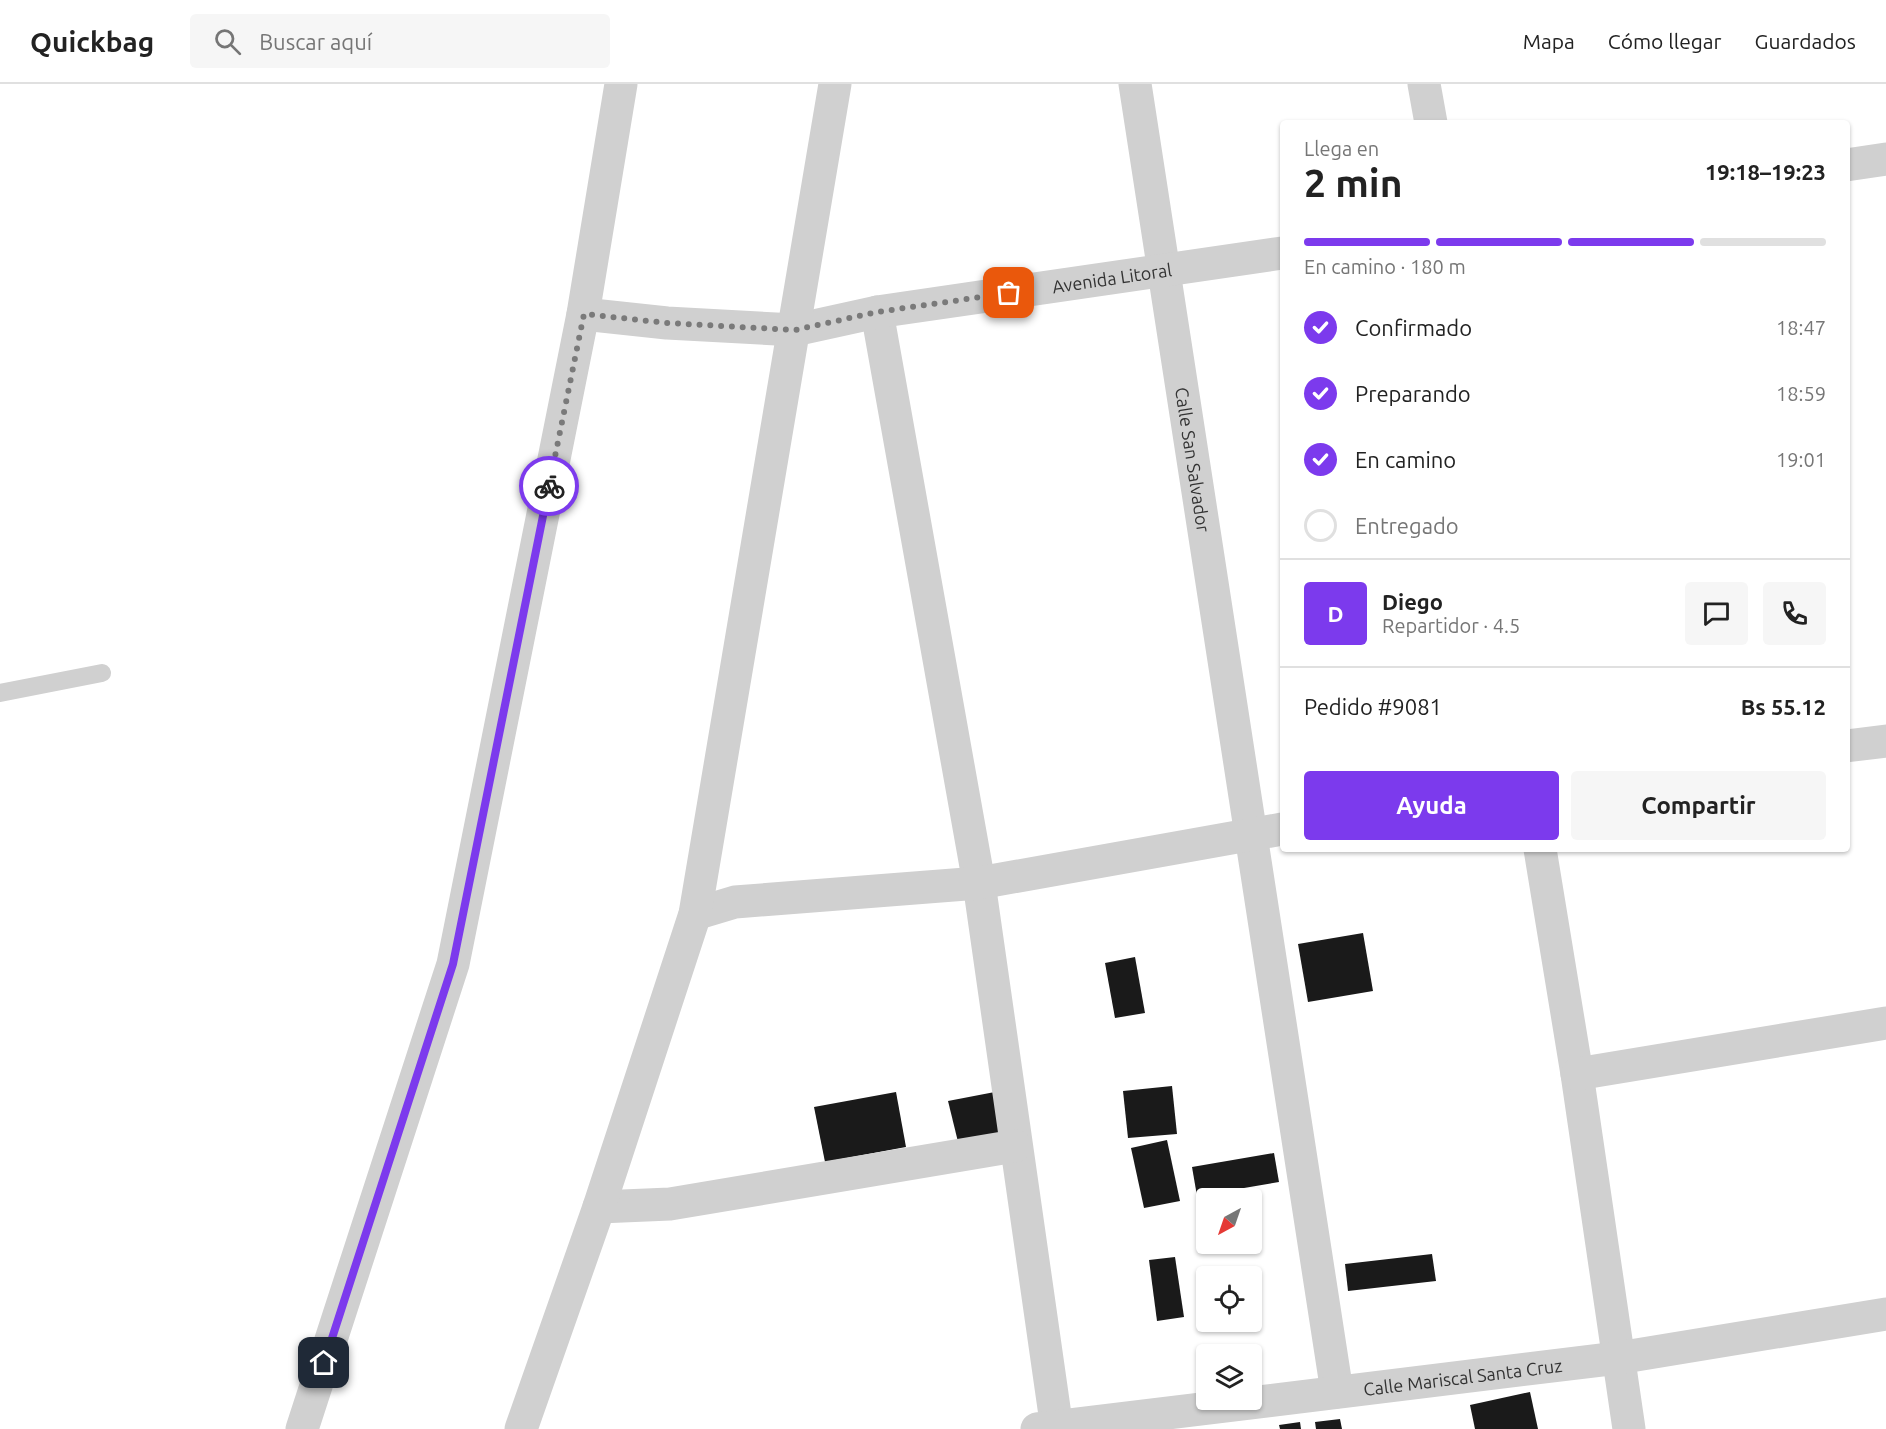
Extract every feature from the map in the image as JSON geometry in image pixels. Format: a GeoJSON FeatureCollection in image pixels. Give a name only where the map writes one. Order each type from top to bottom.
{"type":"FeatureCollection","features":[{"type":"Feature","properties":{"kind":"street"},"geometry":{"type":"LineString","coordinates":[[302,1429],[453,964],[584,314],[621,84]]}},
{"type":"Feature","properties":{"kind":"street"},"geometry":{"type":"LineString","coordinates":[[521,1429],[599,1207],[695,914],[835,84]]}},
{"type":"Feature","properties":{"kind":"street","name":"Calle San Salvador"},"geometry":{"type":"LineString","coordinates":[[1136,84],[1163,272],[1267,831],[1337,1392]]}},
{"type":"Feature","properties":{"kind":"street"},"geometry":{"type":"LineString","coordinates":[[1424,84],[1430,120]]}},
{"type":"Feature","properties":{"kind":"street"},"geometry":{"type":"LineString","coordinates":[[1850,164],[1886,159]]}},
{"type":"Feature","properties":{"kind":"street","name":"Avenida Litoral"},"geometry":{"type":"LineString","coordinates":[[584,314],[667,323],[795,330],[877,312],[1280,253]]}},
{"type":"Feature","properties":{"kind":"street"},"geometry":{"type":"LineString","coordinates":[[877,312],[979,883],[1050,1428]]}},
{"type":"Feature","properties":{"kind":"street"},"geometry":{"type":"LineString","coordinates":[[1850,746],[1886,741]]}},
{"type":"Feature","properties":{"kind":"street"},"geometry":{"type":"LineString","coordinates":[[695,914],[735,902],[979,883],[1267,831]]}},
{"type":"Feature","properties":{"kind":"street"},"geometry":{"type":"LineString","coordinates":[[1540,852],[1577,1074],[1629,1429]]}},
{"type":"Feature","properties":{"kind":"street"},"geometry":{"type":"LineString","coordinates":[[1577,1074],[1886,1023]]}},
{"type":"Feature","properties":{"kind":"street"},"geometry":{"type":"LineString","coordinates":[[599,1207],[670,1204],[1015,1146]]}},
{"type":"Feature","properties":{"kind":"street","name":"Calle Mariscal Santa Cruz"},"geometry":{"type":"LineString","coordinates":[[1050,1428],[1618,1358],[1886,1314]]}},
{"type":"Feature","properties":{"kind":"lane"},"geometry":{"type":"LineString","coordinates":[[0,693],[102,673]]}},
{"type":"Feature","properties":{"kind":"building"},"geometry":{"type":"Polygon","coordinates":[[[1363,933],[1373,991],[1308,1002],[1298,944],[1363,933]]]}},
{"type":"Feature","properties":{"kind":"building"},"geometry":{"type":"Polygon","coordinates":[[[1135,957],[1145,1013],[1115,1018],[1105,963],[1135,957]]]}},
{"type":"Feature","properties":{"kind":"building"},"geometry":{"type":"Polygon","coordinates":[[[1172,1086],[1177,1134],[1128,1138],[1123,1091],[1172,1086]]]}},
{"type":"Feature","properties":{"kind":"building"},"geometry":{"type":"Polygon","coordinates":[[[1000,1091],[1010,1146],[960,1150],[948,1101],[1000,1091]]]}},
{"type":"Feature","properties":{"kind":"building"},"geometry":{"type":"Polygon","coordinates":[[[896,1092],[906,1147],[825,1162],[814,1107],[896,1092]]]}},
{"type":"Feature","properties":{"kind":"building"},"geometry":{"type":"Polygon","coordinates":[[[1167,1140],[1180,1201],[1144,1208],[1131,1148],[1167,1140]]]}},
{"type":"Feature","properties":{"kind":"building"},"geometry":{"type":"Polygon","coordinates":[[[1274,1153],[1279,1182],[1244,1188],[1196,1188],[1196,1190],[1192,1167],[1274,1153]]]}},
{"type":"Feature","properties":{"kind":"building"},"geometry":{"type":"Polygon","coordinates":[[[1432,1254],[1436,1281],[1348,1291],[1345,1264],[1432,1254]]]}},
{"type":"Feature","properties":{"kind":"building"},"geometry":{"type":"Polygon","coordinates":[[[1175,1257],[1184,1317],[1157,1321],[1149,1260],[1175,1257]]]}},
{"type":"Feature","properties":{"kind":"building"},"geometry":{"type":"Polygon","coordinates":[[[1530,1392],[1538,1429],[1475,1429],[1470,1405],[1530,1392]]]}},
{"type":"Feature","properties":{"kind":"building"},"geometry":{"type":"Polygon","coordinates":[[[1340,1419],[1342,1429],[1316,1429],[1315,1422],[1340,1419]]]}},
{"type":"Feature","properties":{"kind":"building"},"geometry":{"type":"Polygon","coordinates":[[[1300,1422],[1301,1429],[1280,1429],[1279,1425],[1300,1422]]]}},
{"type":"Feature","properties":{"kind":"way so far"},"geometry":{"type":"LineString","coordinates":[[549,486],[584,314],[667,323],[795,330],[877,312],[1009,293]]}},
{"type":"Feature","properties":{"kind":"route"},"geometry":{"type":"LineString","coordinates":[[324,1363],[453,964],[549,486]]}}]}
